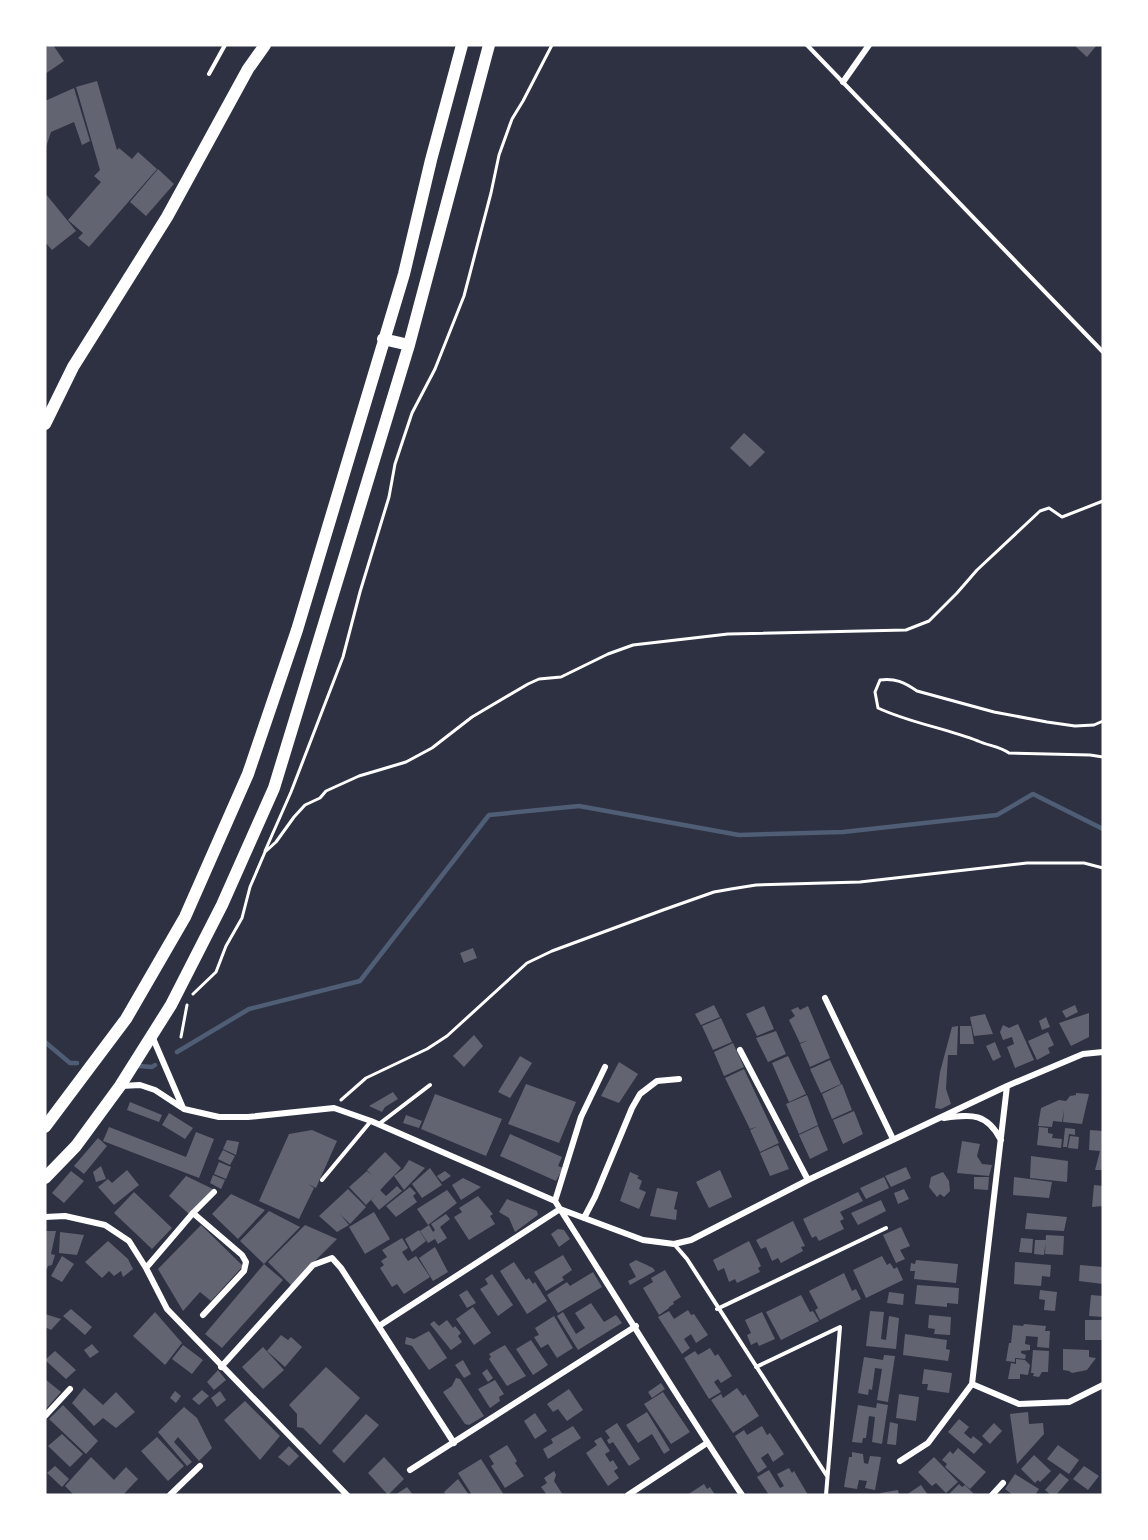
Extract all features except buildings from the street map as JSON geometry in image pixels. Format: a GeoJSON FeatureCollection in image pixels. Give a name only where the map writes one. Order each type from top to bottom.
{"type":"FeatureCollection","features":[{"type":"Feature","properties":{"kind":"main road"},"geometry":{"type":"LineString","coordinates":[[45,424],[73,367],[167,217],[248,69],[265,45]]}},
{"type":"Feature","properties":{"kind":"main road"},"geometry":{"type":"LineString","coordinates":[[45,1127],[126,1019],[185,917],[243,784],[297,630],[404,274],[462,45]]}},
{"type":"Feature","properties":{"kind":"main road"},"geometry":{"type":"LineString","coordinates":[[45,1178],[76,1146],[120,1086],[171,1005],[222,905],[274,788],[409,345],[489,45]]}},
{"type":"Feature","properties":{"kind":"main road"},"geometry":{"type":"LineString","coordinates":[[384,339],[409,345]]}},
{"type":"Feature","properties":{"kind":"street"},"geometry":{"type":"LineString","coordinates":[[843,82],[869,45]]}},
{"type":"Feature","properties":{"kind":"street"},"geometry":{"type":"LineString","coordinates":[[825,998],[893,1139]]}},
{"type":"Feature","properties":{"kind":"street"},"geometry":{"type":"LineString","coordinates":[[152,1036],[184,1109]]}},
{"type":"Feature","properties":{"kind":"street"},"geometry":{"type":"LineString","coordinates":[[740,1050],[808,1180]]}},
{"type":"Feature","properties":{"kind":"street"},"geometry":{"type":"LineString","coordinates":[[560,1209],[643,1240],[674,1244],[691,1240],[808,1180],[1006,1086],[1083,1054],[1103,1052]]}},
{"type":"Feature","properties":{"kind":"street"},"geometry":{"type":"LineString","coordinates":[[555,1201],[581,1117],[605,1067]]}},
{"type":"Feature","properties":{"kind":"street"},"geometry":{"type":"LineString","coordinates":[[584,1218],[640,1094],[657,1081],[680,1079]]}},
{"type":"Feature","properties":{"kind":"street"},"geometry":{"type":"LineString","coordinates":[[120,1086],[140,1085],[155,1090],[184,1109],[219,1117],[248,1117],[334,1108],[371,1120],[555,1201],[742,1495]]}},
{"type":"Feature","properties":{"kind":"street"},"geometry":{"type":"LineString","coordinates":[[900,1461],[928,1443],[972,1384],[1006,1086]]}},
{"type":"Feature","properties":{"kind":"street"},"geometry":{"type":"LineString","coordinates":[[938,1119],[962,1115],[984,1119],[993,1125],[1001,1141]]}},
{"type":"Feature","properties":{"kind":"street"},"geometry":{"type":"LineString","coordinates":[[146,1268],[214,1192]]}},
{"type":"Feature","properties":{"kind":"street"},"geometry":{"type":"LineString","coordinates":[[379,1326],[560,1209]]}},
{"type":"Feature","properties":{"kind":"street"},"geometry":{"type":"LineString","coordinates":[[193,1214],[242,1255],[246,1262],[244,1271],[203,1315]]}},
{"type":"Feature","properties":{"kind":"street"},"geometry":{"type":"LineString","coordinates":[[45,1218],[65,1216],[105,1225],[129,1241],[167,1309],[348,1495]]}},
{"type":"Feature","properties":{"kind":"street"},"geometry":{"type":"LineString","coordinates":[[221,1367],[314,1265],[332,1258],[341,1268],[454,1443]]}},
{"type":"Feature","properties":{"kind":"street"},"geometry":{"type":"LineString","coordinates":[[410,1470],[636,1326]]}},
{"type":"Feature","properties":{"kind":"street"},"geometry":{"type":"LineString","coordinates":[[972,1384],[1019,1404],[1070,1402],[1103,1385]]}},
{"type":"Feature","properties":{"kind":"street"},"geometry":{"type":"LineString","coordinates":[[45,1416],[70,1389]]}},
{"type":"Feature","properties":{"kind":"street"},"geometry":{"type":"LineString","coordinates":[[628,1495],[707,1443]]}},
{"type":"Feature","properties":{"kind":"street"},"geometry":{"type":"LineString","coordinates":[[170,1495],[200,1466]]}},
{"type":"Feature","properties":{"kind":"street"},"geometry":{"type":"LineString","coordinates":[[992,1495],[1003,1483]]}},
{"type":"Feature","properties":{"kind":"lane"},"geometry":{"type":"LineString","coordinates":[[209,74],[225,45]]}},
{"type":"Feature","properties":{"kind":"lane"},"geometry":{"type":"LineString","coordinates":[[807,45],[1103,352]]}},
{"type":"Feature","properties":{"kind":"lane"},"geometry":{"type":"LineString","coordinates":[[378,1124],[430,1085]]}},
{"type":"Feature","properties":{"kind":"lane"},"geometry":{"type":"LineString","coordinates":[[322,1180],[371,1120]]}},
{"type":"Feature","properties":{"kind":"lane"},"geometry":{"type":"LineString","coordinates":[[717,1309],[886,1228]]}},
{"type":"Feature","properties":{"kind":"lane"},"geometry":{"type":"LineString","coordinates":[[674,1244],[687,1260],[827,1476]]}},
{"type":"Feature","properties":{"kind":"lane"},"geometry":{"type":"LineString","coordinates":[[756,1367],[840,1327],[826,1495]]}},
{"type":"Feature","properties":{"kind":"path"},"geometry":{"type":"LineString","coordinates":[[181,1037],[189,999],[216,972],[226,946],[242,918],[250,887],[291,792],[343,657],[389,497],[395,464],[412,412],[435,369],[464,296],[502,146],[512,119],[552,45]]}},
{"type":"Feature","properties":{"kind":"path"},"geometry":{"type":"LineString","coordinates":[[265,852],[276,842],[305,805],[359,776],[406,762],[432,748],[472,717],[539,679],[561,677],[608,654],[633,645],[728,634],[906,630],[929,621],[977,570],[1040,511],[1049,508],[1062,517],[1103,501]]}},
{"type":"Feature","properties":{"kind":"path"},"geometry":{"type":"LineString","coordinates":[[1103,721],[1094,725],[1075,726],[994,712],[917,691],[893,678],[879,680],[875,692],[878,708],[896,716],[1000,747],[1009,753],[1103,757]]}},
{"type":"Feature","properties":{"kind":"path"},"geometry":{"type":"LineString","coordinates":[[334,1108],[346,1094],[366,1078],[427,1049],[447,1036],[527,963],[552,951],[714,892],[756,885],[860,882],[1027,863],[1076,863],[1103,868]]}},
{"type":"Feature","properties":{"kind":"waterway"},"geometry":{"type":"LineString","coordinates":[[177,1052],[249,1009],[360,981],[489,815],[579,806],[739,835],[843,832],[997,815],[1033,794],[1103,829]]}},
{"type":"Feature","properties":{"kind":"waterway"},"geometry":{"type":"LineString","coordinates":[[45,1042],[70,1063],[77,1063]]}},
{"type":"Feature","properties":{"kind":"waterway"},"geometry":{"type":"LineString","coordinates":[[139,1066],[152,1067],[155,1065]]}}]}
